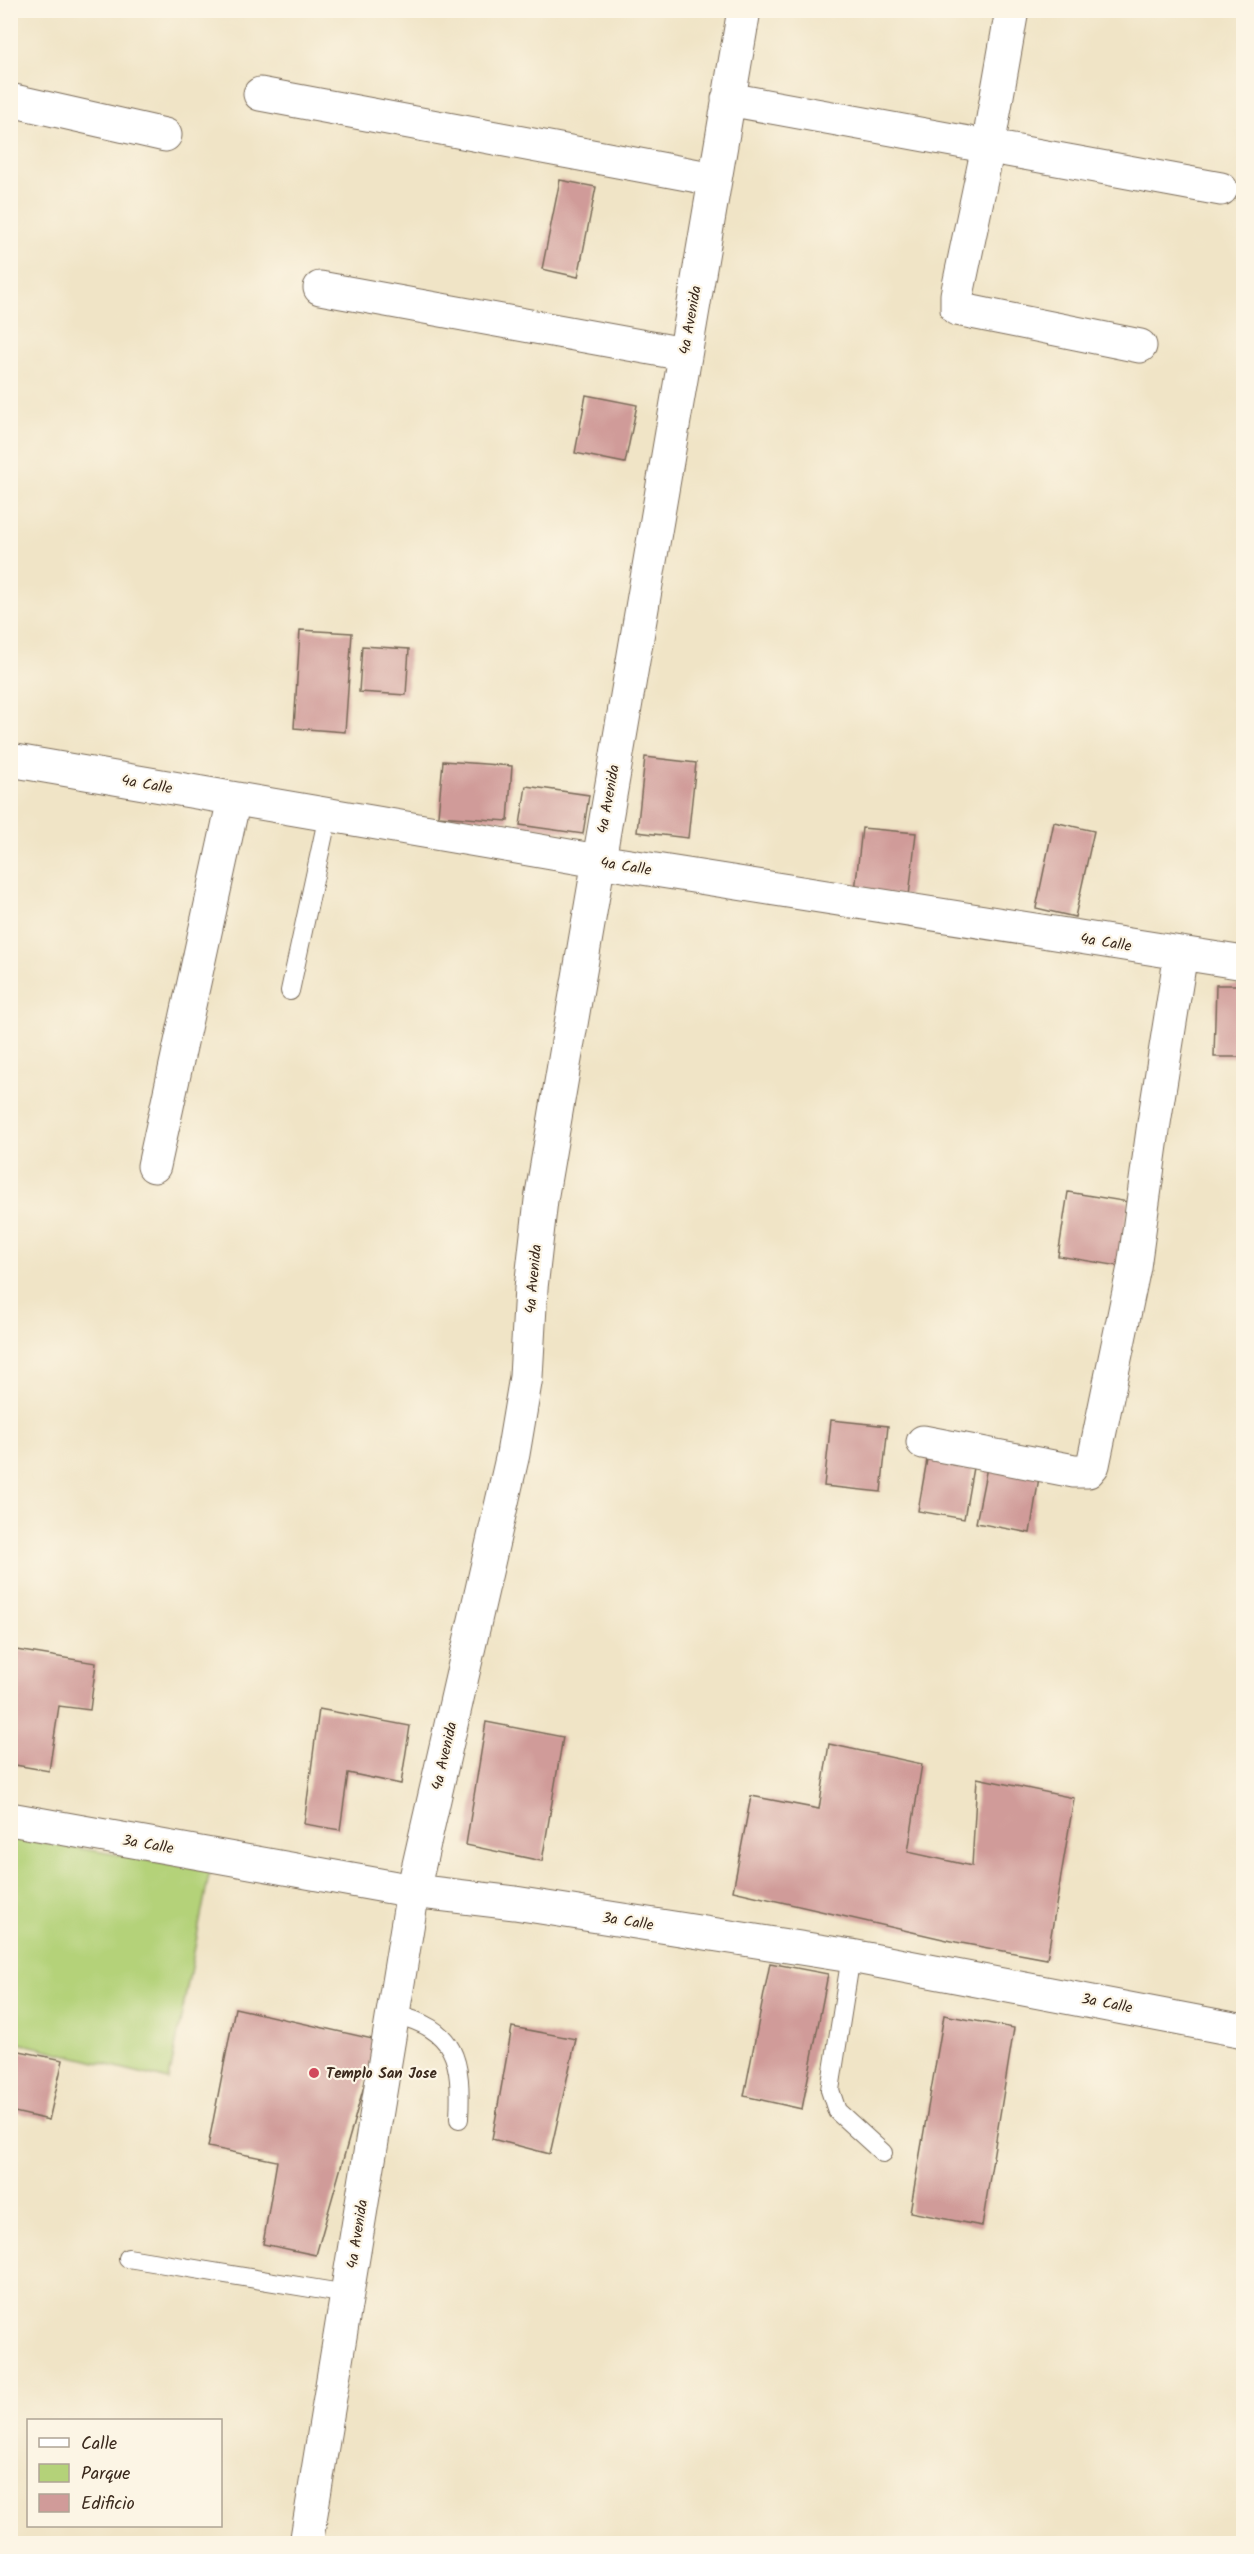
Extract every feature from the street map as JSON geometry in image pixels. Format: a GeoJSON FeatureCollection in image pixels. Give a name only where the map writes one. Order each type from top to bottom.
{"type":"FeatureCollection","features":[{"type":"Feature","properties":{"kind":"street","name":"4a Avenida"},"geometry":{"type":"LineString","coordinates":[[306,2544],[413,1891],[513,1454],[526,1377],[531,1288],[541,1200],[744,10]]}},
{"type":"Feature","properties":{"kind":"street"},"geometry":{"type":"LineString","coordinates":[[1012,10],[988,147],[957,295],[957,309],[1140,346]]}},
{"type":"Feature","properties":{"kind":"street"},"geometry":{"type":"LineString","coordinates":[[260,94],[714,179]]}},
{"type":"Feature","properties":{"kind":"street"},"geometry":{"type":"LineString","coordinates":[[728,99],[1221,189]]}},
{"type":"Feature","properties":{"kind":"street"},"geometry":{"type":"LineString","coordinates":[[10,100],[165,135]]}},
{"type":"Feature","properties":{"kind":"street"},"geometry":{"type":"LineString","coordinates":[[321,288],[684,354]]}},
{"type":"Feature","properties":{"kind":"street","name":"4a Calle"},"geometry":{"type":"LineString","coordinates":[[10,760],[598,861],[1244,963]]}},
{"type":"Feature","properties":{"kind":"street"},"geometry":{"type":"LineString","coordinates":[[154,1166],[234,799]]}},
{"type":"Feature","properties":{"kind":"street"},"geometry":{"type":"LineString","coordinates":[[923,1442],[1074,1472],[1088,1472],[1093,1464],[1134,1267],[1181,953]]}},
{"type":"Feature","properties":{"kind":"street","name":"3a Calle"},"geometry":{"type":"LineString","coordinates":[[10,1819],[413,1891],[516,1903],[851,1956],[1244,2031]]}},
{"type":"Feature","properties":{"kind":"lane"},"geometry":{"type":"LineString","coordinates":[[290,992],[328,815]]}},
{"type":"Feature","properties":{"kind":"lane"},"geometry":{"type":"LineString","coordinates":[[851,1956],[830,2090],[837,2111],[882,2153]]}},
{"type":"Feature","properties":{"kind":"lane"},"geometry":{"type":"LineString","coordinates":[[393,2014],[412,2019],[447,2041],[457,2061],[461,2084],[459,2119]]}},
{"type":"Feature","properties":{"kind":"lane"},"geometry":{"type":"LineString","coordinates":[[128,2258],[347,2294]]}},
{"type":"Feature","properties":{"kind":"green space"},"geometry":{"type":"Polygon","coordinates":[[[11,1837],[210,1870],[169,2080],[11,2041],[11,1837]]]}},
{"type":"Feature","properties":{"kind":"building"},"geometry":{"type":"Polygon","coordinates":[[[560,180],[596,187],[578,277],[542,269],[560,180]]]}},
{"type":"Feature","properties":{"kind":"building"},"geometry":{"type":"Polygon","coordinates":[[[586,395],[637,405],[625,463],[575,453],[586,395]]]}},
{"type":"Feature","properties":{"kind":"building"},"geometry":{"type":"Polygon","coordinates":[[[300,630],[352,633],[345,732],[294,728],[300,630]]]}},
{"type":"Feature","properties":{"kind":"building"},"geometry":{"type":"Polygon","coordinates":[[[362,646],[409,649],[406,695],[359,692],[362,646]]]}},
{"type":"Feature","properties":{"kind":"building"},"geometry":{"type":"Polygon","coordinates":[[[645,757],[696,763],[688,838],[637,832],[645,757]]]}},
{"type":"Feature","properties":{"kind":"building"},"geometry":{"type":"Polygon","coordinates":[[[443,761],[512,766],[508,821],[438,816],[443,761]]]}},
{"type":"Feature","properties":{"kind":"building"},"geometry":{"type":"Polygon","coordinates":[[[526,786],[589,795],[583,834],[520,825],[526,786]]]}},
{"type":"Feature","properties":{"kind":"building"},"geometry":{"type":"Polygon","coordinates":[[[1054,822],[1094,831],[1075,917],[1036,908],[1054,822]]]}},
{"type":"Feature","properties":{"kind":"building"},"geometry":{"type":"Polygon","coordinates":[[[862,828],[916,833],[909,896],[855,891],[862,828]]]}},
{"type":"Feature","properties":{"kind":"building"},"geometry":{"type":"Polygon","coordinates":[[[1216,985],[1244,985],[1244,1057],[1214,1057],[1216,985]]]}},
{"type":"Feature","properties":{"kind":"building"},"geometry":{"type":"Polygon","coordinates":[[[1068,1192],[1129,1202],[1119,1266],[1058,1256],[1068,1192]]]}},
{"type":"Feature","properties":{"kind":"building"},"geometry":{"type":"Polygon","coordinates":[[[831,1420],[888,1426],[881,1492],[824,1486],[831,1420]]]}},
{"type":"Feature","properties":{"kind":"building"},"geometry":{"type":"Polygon","coordinates":[[[929,1448],[975,1456],[964,1519],[918,1511],[929,1448]]]}},
{"type":"Feature","properties":{"kind":"building"},"geometry":{"type":"Polygon","coordinates":[[[988,1462],[1040,1471],[1030,1533],[976,1523],[988,1462]]]}},
{"type":"Feature","properties":{"kind":"building"},"geometry":{"type":"Polygon","coordinates":[[[10,1649],[96,1663],[90,1710],[59,1706],[49,1771],[10,1764],[10,1649]]]}},
{"type":"Feature","properties":{"kind":"building"},"geometry":{"type":"Polygon","coordinates":[[[319,1709],[410,1726],[401,1784],[348,1773],[340,1830],[304,1824],[319,1709]]]}},
{"type":"Feature","properties":{"kind":"building"},"geometry":{"type":"Polygon","coordinates":[[[486,1722],[563,1737],[542,1861],[466,1845],[486,1722]]]}},
{"type":"Feature","properties":{"kind":"building"},"geometry":{"type":"Polygon","coordinates":[[[829,1744],[922,1764],[908,1852],[972,1866],[977,1778],[1074,1798],[1047,1959],[956,1942],[733,1891],[751,1796],[819,1809],[829,1744]]]}},
{"type":"Feature","properties":{"kind":"building"},"geometry":{"type":"Polygon","coordinates":[[[770,1963],[828,1974],[802,2109],[744,2096],[770,1963]]]}},
{"type":"Feature","properties":{"kind":"building","name":"Templo San Jose"},"geometry":{"type":"Polygon","coordinates":[[[235,2008],[377,2040],[316,2255],[263,2244],[277,2161],[208,2147],[235,2008]]]}},
{"type":"Feature","properties":{"kind":"building"},"geometry":{"type":"Polygon","coordinates":[[[944,2015],[1014,2028],[982,2226],[910,2212],[944,2015]]]}},
{"type":"Feature","properties":{"kind":"building"},"geometry":{"type":"Polygon","coordinates":[[[512,2027],[576,2039],[550,2154],[492,2139],[512,2027]]]}},
{"type":"Feature","properties":{"kind":"building"},"geometry":{"type":"Polygon","coordinates":[[[10,2049],[63,2060],[49,2120],[10,2111],[10,2049]]]}},
{"type":"Feature","properties":{"kind":"place","name":"Templo San Jose"},"geometry":{"type":"Point","coordinates":[314,2073]}}]}
